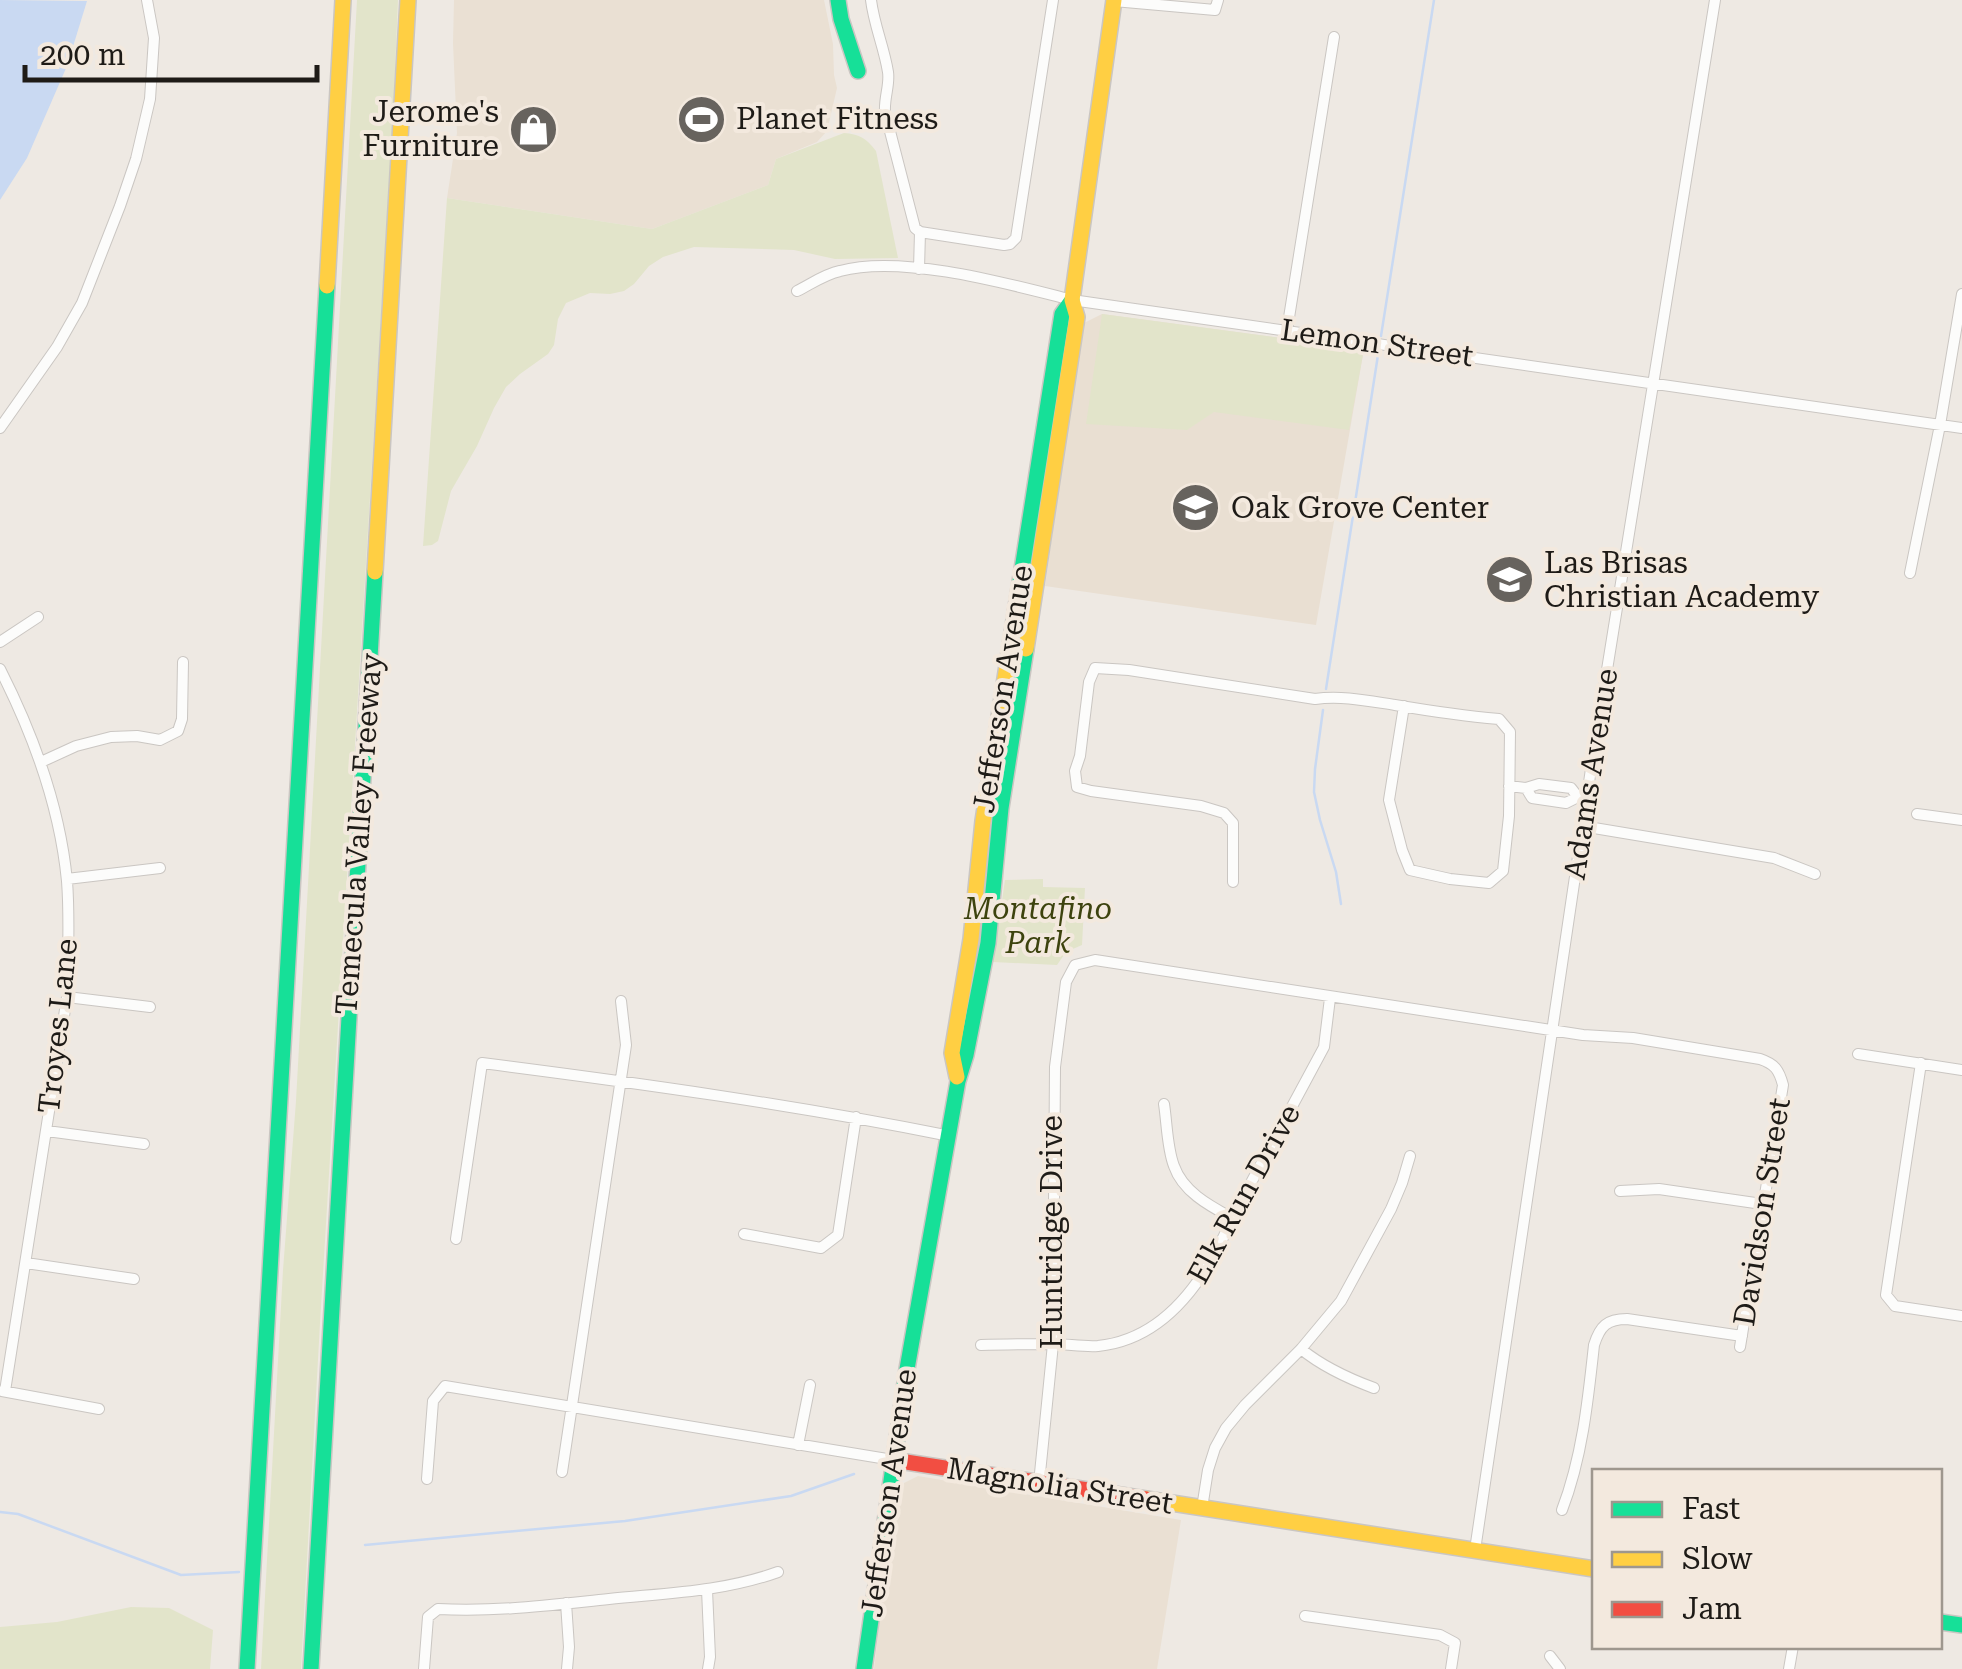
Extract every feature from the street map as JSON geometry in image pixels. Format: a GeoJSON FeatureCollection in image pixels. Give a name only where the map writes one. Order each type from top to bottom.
{"type":"FeatureCollection","features":[{"type":"Feature","properties":{"kind":"main road","name":"Temecula Valley Freeway"},"geometry":{"type":"LineString","coordinates":[[247,1669],[343,0]]}},
{"type":"Feature","properties":{"kind":"main road","name":"Temecula Valley Freeway"},"geometry":{"type":"LineString","coordinates":[[311,1669],[408,0]]}},
{"type":"Feature","properties":{"kind":"main road"},"geometry":{"type":"LineString","coordinates":[[838,0],[858,71]]}},
{"type":"Feature","properties":{"kind":"main road","name":"Jefferson Avenue"},"geometry":{"type":"LineString","coordinates":[[864,1669],[910,1350],[958,1081],[988,943],[1001,808],[1077,317],[1072,300],[1114,0]]}},
{"type":"Feature","properties":{"kind":"main road","name":"Jefferson Avenue"},"geometry":{"type":"LineString","coordinates":[[958,1081],[952,1053],[970,939],[982,821],[1062,314],[1072,300]]}},
{"type":"Feature","properties":{"kind":"main road"},"geometry":{"type":"LineString","coordinates":[[1001,808],[998,777],[1014,672],[1008,657]]}},
{"type":"Feature","properties":{"kind":"main road","name":"Magnolia Street"},"geometry":{"type":"LineString","coordinates":[[892,1460],[1592,1569]]}},
{"type":"Feature","properties":{"kind":"street"},"geometry":{"type":"LineString","coordinates":[[0,428],[82,304],[136,160],[150,99],[154,38],[147,0]]}},
{"type":"Feature","properties":{"kind":"street"},"geometry":{"type":"LineString","coordinates":[[870,0],[888,75],[886,112],[916,228],[920,232],[1004,245],[1016,238],[1052,0]]}},
{"type":"Feature","properties":{"kind":"street"},"geometry":{"type":"LineString","coordinates":[[1114,0],[1216,10],[1218,0]]}},
{"type":"Feature","properties":{"kind":"street","name":"Adams Avenue"},"geometry":{"type":"LineString","coordinates":[[1474,1550],[1582,826],[1582,797],[1654,384],[1715,0]]}},
{"type":"Feature","properties":{"kind":"street"},"geometry":{"type":"LineString","coordinates":[[1287,330],[1334,37]]}},
{"type":"Feature","properties":{"kind":"street"},"geometry":{"type":"LineString","coordinates":[[919,268],[920,232]]}},
{"type":"Feature","properties":{"kind":"street","name":"Lemon Street"},"geometry":{"type":"LineString","coordinates":[[797,291],[838,271],[868,266],[919,268],[1072,300],[1962,428]]}},
{"type":"Feature","properties":{"kind":"street"},"geometry":{"type":"LineString","coordinates":[[1910,574],[1962,294]]}},
{"type":"Feature","properties":{"kind":"street"},"geometry":{"type":"LineString","coordinates":[[0,642],[38,617]]}},
{"type":"Feature","properties":{"kind":"street"},"geometry":{"type":"LineString","coordinates":[[41,762],[76,746],[110,737],[160,740],[178,731],[182,719],[182,662]]}},
{"type":"Feature","properties":{"kind":"street"},"geometry":{"type":"LineString","coordinates":[[1233,882],[1233,823],[1224,813],[1078,787],[1075,771],[1095,668],[1315,699],[1331,697],[1404,706],[1499,720],[1510,732],[1509,816],[1503,871],[1490,883],[1410,870],[1389,800],[1404,706]]}},
{"type":"Feature","properties":{"kind":"street","name":"Troyes Lane"},"geometry":{"type":"LineString","coordinates":[[0,669],[41,762],[66,879],[69,938],[67,997],[3,1391]]}},
{"type":"Feature","properties":{"kind":"street"},"geometry":{"type":"LineString","coordinates":[[1510,786],[1571,788],[1582,797]]}},
{"type":"Feature","properties":{"kind":"street"},"geometry":{"type":"LineString","coordinates":[[1548,800],[1550,786]]}},
{"type":"Feature","properties":{"kind":"street"},"geometry":{"type":"LineString","coordinates":[[1526,788],[1532,798],[1566,803],[1582,797]]}},
{"type":"Feature","properties":{"kind":"street"},"geometry":{"type":"LineString","coordinates":[[1918,814],[1962,820]]}},
{"type":"Feature","properties":{"kind":"street"},"geometry":{"type":"LineString","coordinates":[[1582,826],[1774,858],[1815,874]]}},
{"type":"Feature","properties":{"kind":"street"},"geometry":{"type":"LineString","coordinates":[[66,879],[160,868]]}},
{"type":"Feature","properties":{"kind":"street","name":"Huntridge Drive"},"geometry":{"type":"LineString","coordinates":[[1040,1483],[1053,1344],[1055,1067],[1066,982],[1075,965],[1095,960],[1330,998]]}},
{"type":"Feature","properties":{"kind":"street"},"geometry":{"type":"LineString","coordinates":[[67,997],[150,1006]]}},
{"type":"Feature","properties":{"kind":"street"},"geometry":{"type":"LineString","coordinates":[[1330,998],[1552,1030]]}},
{"type":"Feature","properties":{"kind":"street","name":"Elk Run Drive"},"geometry":{"type":"LineString","coordinates":[[982,1345],[1098,1346],[1134,1337],[1166,1317],[1196,1285],[1284,1125],[1324,1047],[1330,998]]}},
{"type":"Feature","properties":{"kind":"street"},"geometry":{"type":"LineString","coordinates":[[562,1472],[626,1045],[621,1000]]}},
{"type":"Feature","properties":{"kind":"street","name":"Davidson Street"},"geometry":{"type":"LineString","coordinates":[[1552,1030],[1633,1038],[1760,1059],[1772,1063],[1780,1072],[1783,1085],[1741,1341],[1627,1319],[1604,1324],[1594,1345],[1578,1457],[1562,1510]]}},
{"type":"Feature","properties":{"kind":"street"},"geometry":{"type":"LineString","coordinates":[[1858,1054],[1962,1070]]}},
{"type":"Feature","properties":{"kind":"street"},"geometry":{"type":"LineString","coordinates":[[456,1239],[482,1062],[856,1117],[950,1136]]}},
{"type":"Feature","properties":{"kind":"street"},"geometry":{"type":"LineString","coordinates":[[1922,1063],[1886,1295],[1895,1306],[1962,1316]]}},
{"type":"Feature","properties":{"kind":"street"},"geometry":{"type":"LineString","coordinates":[[1164,1104],[1174,1168],[1190,1191],[1232,1218]]}},
{"type":"Feature","properties":{"kind":"street"},"geometry":{"type":"LineString","coordinates":[[744,1234],[820,1248],[838,1236],[856,1117]]}},
{"type":"Feature","properties":{"kind":"street"},"geometry":{"type":"LineString","coordinates":[[46,1131],[144,1144]]}},
{"type":"Feature","properties":{"kind":"street"},"geometry":{"type":"LineString","coordinates":[[1202,1508],[1208,1470],[1226,1428],[1301,1350],[1341,1301],[1391,1209],[1410,1156]]}},
{"type":"Feature","properties":{"kind":"street"},"geometry":{"type":"LineString","coordinates":[[1620,1191],[1660,1188],[1762,1204]]}},
{"type":"Feature","properties":{"kind":"street"},"geometry":{"type":"LineString","coordinates":[[26,1263],[134,1279]]}},
{"type":"Feature","properties":{"kind":"street"},"geometry":{"type":"LineString","coordinates":[[1301,1350],[1348,1379],[1374,1388]]}},
{"type":"Feature","properties":{"kind":"street"},"geometry":{"type":"LineString","coordinates":[[798,1445],[810,1384]]}},
{"type":"Feature","properties":{"kind":"street","name":"Magnolia Street"},"geometry":{"type":"LineString","coordinates":[[427,1480],[433,1401],[445,1386],[892,1460]]}},
{"type":"Feature","properties":{"kind":"street"},"geometry":{"type":"LineString","coordinates":[[3,1391],[99,1409]]}},
{"type":"Feature","properties":{"kind":"street"},"geometry":{"type":"LineString","coordinates":[[424,1669],[428,1617],[438,1609],[509,1610],[708,1590],[744,1584],[778,1572]]}},
{"type":"Feature","properties":{"kind":"street"},"geometry":{"type":"LineString","coordinates":[[708,1590],[708,1669]]}},
{"type":"Feature","properties":{"kind":"street"},"geometry":{"type":"LineString","coordinates":[[566,1603],[567,1669]]}},
{"type":"Feature","properties":{"kind":"street"},"geometry":{"type":"LineString","coordinates":[[1306,1616],[1440,1635],[1455,1643],[1451,1669]]}},
{"type":"Feature","properties":{"kind":"street"},"geometry":{"type":"LineString","coordinates":[[1550,1656],[1560,1669]]}},
{"type":"Feature","properties":{"kind":"shaded area"},"geometry":{"type":"Polygon","coordinates":[[[454,0],[824,0],[837,88],[827,131],[817,142],[776,159],[768,185],[652,229],[447,198],[457,133],[454,0]]]}},
{"type":"Feature","properties":{"kind":"shaded area","name":"Oak Grove Center"},"geometry":{"type":"Polygon","coordinates":[[[1102,314],[1364,349],[1316,625],[1045,586],[1082,324],[1102,314]]]}},
{"type":"Feature","properties":{"kind":"shaded area"},"geometry":{"type":"Polygon","coordinates":[[[918,1476],[1181,1520],[1157,1669],[874,1669],[887,1559],[904,1483],[918,1476]]]}},
{"type":"Feature","properties":{"kind":"green space"},"geometry":{"type":"Polygon","coordinates":[[[357,0],[398,0],[393,117],[301,1669],[261,1669],[296,1101],[357,0]]]}},
{"type":"Feature","properties":{"kind":"green space"},"geometry":{"type":"Polygon","coordinates":[[[844,133],[862,138],[876,151],[898,258],[835,259],[794,250],[694,247],[663,257],[624,291],[590,293],[566,303],[558,319],[554,345],[506,387],[451,491],[438,541],[423,546],[447,198],[652,229],[768,185],[776,159],[844,133]]]}},
{"type":"Feature","properties":{"kind":"green space"},"geometry":{"type":"Polygon","coordinates":[[[1102,314],[1364,349],[1349,430],[1214,412],[1187,430],[1086,424],[1102,314]]]}},
{"type":"Feature","properties":{"kind":"green space","name":"Montafino Park"},"geometry":{"type":"Polygon","coordinates":[[[1043,879],[1043,887],[1085,888],[1082,945],[1066,952],[1057,965],[993,962],[1005,880],[1043,879]]]}},
{"type":"Feature","properties":{"kind":"green space"},"geometry":{"type":"Polygon","coordinates":[[[131,1607],[169,1608],[213,1630],[210,1669],[0,1669],[0,1627],[57,1622],[131,1607]]]}},
{"type":"Feature","properties":{"kind":"water"},"geometry":{"type":"Polygon","coordinates":[[[0,0],[87,1],[67,66],[27,158],[0,200],[0,0]]]}},
{"type":"Feature","properties":{"kind":"waterway"},"geometry":{"type":"LineString","coordinates":[[1381,336],[1434,0]]}},
{"type":"Feature","properties":{"kind":"waterway"},"geometry":{"type":"LineString","coordinates":[[1326,689],[1378,355]]}},
{"type":"Feature","properties":{"kind":"waterway"},"geometry":{"type":"LineString","coordinates":[[1323,710],[1314,792],[1341,904]]}},
{"type":"Feature","properties":{"kind":"waterway"},"geometry":{"type":"LineString","coordinates":[[365,1545],[625,1521],[791,1496],[854,1474]]}},
{"type":"Feature","properties":{"kind":"waterway"},"geometry":{"type":"LineString","coordinates":[[0,1512],[18,1514],[181,1575],[239,1572]]}},
{"type":"Feature","properties":{"kind":"traffic: fast"},"geometry":{"type":"LineString","coordinates":[[838,0],[858,71]]}},
{"type":"Feature","properties":{"kind":"traffic: fast"},"geometry":{"type":"LineString","coordinates":[[247,1669],[327,286]]}},
{"type":"Feature","properties":{"kind":"traffic: fast"},"geometry":{"type":"LineString","coordinates":[[1010,646],[1062,314],[1072,300]]}},
{"type":"Feature","properties":{"kind":"traffic: fast"},"geometry":{"type":"LineString","coordinates":[[311,1669],[375,572]]}},
{"type":"Feature","properties":{"kind":"traffic: fast"},"geometry":{"type":"LineString","coordinates":[[864,1669],[907,1369],[958,1081],[988,943],[1001,808],[1026,649]]}},
{"type":"Feature","properties":{"kind":"traffic: fast"},"geometry":{"type":"LineString","coordinates":[[1942,1622],[1962,1625]]}},
{"type":"Feature","properties":{"kind":"traffic: slow"},"geometry":{"type":"LineString","coordinates":[[327,286],[343,0]]}},
{"type":"Feature","properties":{"kind":"traffic: slow"},"geometry":{"type":"LineString","coordinates":[[375,572],[408,0]]}},
{"type":"Feature","properties":{"kind":"traffic: slow"},"geometry":{"type":"LineString","coordinates":[[1026,649],[1077,317],[1072,300],[1114,0]]}},
{"type":"Feature","properties":{"kind":"traffic: slow"},"geometry":{"type":"LineString","coordinates":[[957,1077],[952,1053],[1010,646]]}},
{"type":"Feature","properties":{"kind":"traffic: slow"},"geometry":{"type":"LineString","coordinates":[[1146,1499],[1592,1569]]}},
{"type":"Feature","properties":{"kind":"traffic: jam"},"geometry":{"type":"LineString","coordinates":[[893,1460],[1146,1499]]}},
{"type":"Feature","properties":{"kind":"place","name":"Planet Fitness"},"geometry":{"type":"Point","coordinates":[701,119]}},
{"type":"Feature","properties":{"kind":"place","name":"Jerome's Furniture"},"geometry":{"type":"Point","coordinates":[534,129]}},
{"type":"Feature","properties":{"kind":"place","name":"Oak Grove Center"},"geometry":{"type":"Point","coordinates":[1196,508]}},
{"type":"Feature","properties":{"kind":"place","name":"Las Brisas Christian Academy"},"geometry":{"type":"Point","coordinates":[1509,580]}}]}
